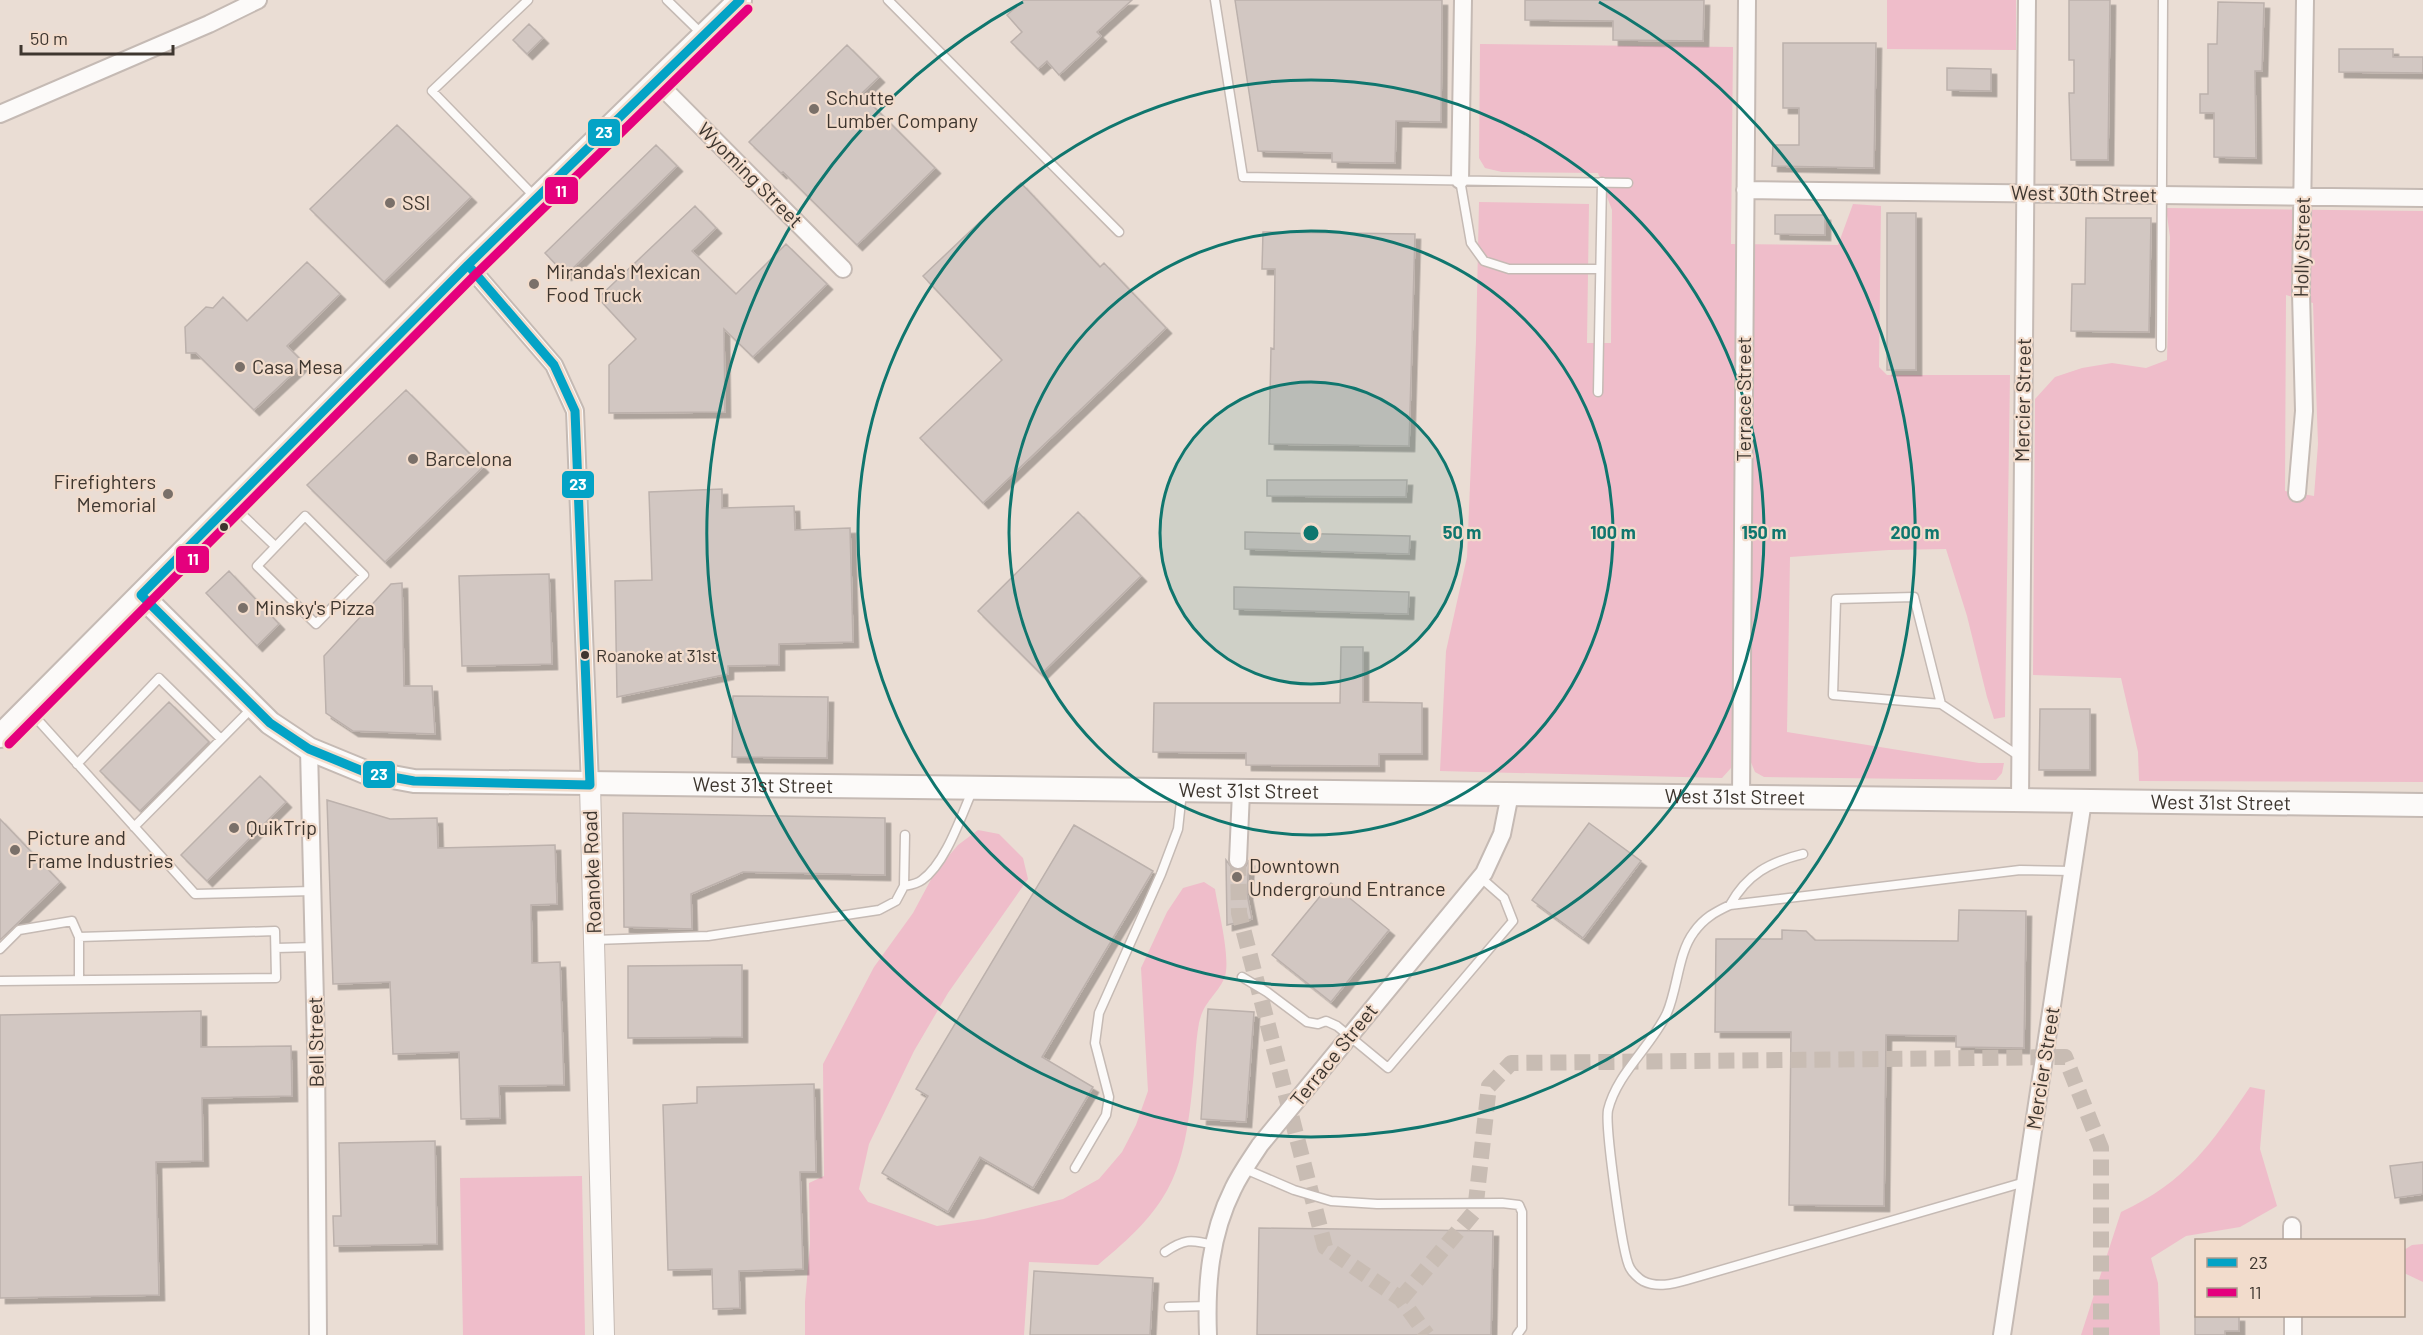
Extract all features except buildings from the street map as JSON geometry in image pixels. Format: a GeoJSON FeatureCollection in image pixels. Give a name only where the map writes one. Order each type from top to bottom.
{"type":"FeatureCollection","features":[{"type":"Feature","properties":{"kind":"main road"},"geometry":{"type":"LineString","coordinates":[[0,736],[468,265],[740,0]]}},
{"type":"Feature","properties":{"kind":"main road","name":"West 31st Street"},"geometry":{"type":"LineString","coordinates":[[141,596],[270,723],[309,749],[365,772],[414,781],[590,785],[2423,805]]}},
{"type":"Feature","properties":{"kind":"street"},"geometry":{"type":"LineString","coordinates":[[0,114],[209,24],[258,0]]}},
{"type":"Feature","properties":{"kind":"street"},"geometry":{"type":"LineString","coordinates":[[1460,180],[1463,0]]}},
{"type":"Feature","properties":{"kind":"street","name":"Terrace Street"},"geometry":{"type":"LineString","coordinates":[[1741,797],[1747,0]]}},
{"type":"Feature","properties":{"kind":"street","name":"Mercier Street"},"geometry":{"type":"LineString","coordinates":[[2020,800],[2027,0]]}},
{"type":"Feature","properties":{"kind":"street","name":"Holly Street"},"geometry":{"type":"LineString","coordinates":[[2297,493],[2304,411],[2301,293],[2305,0]]}},
{"type":"Feature","properties":{"kind":"street","name":"Wyoming Street"},"geometry":{"type":"LineString","coordinates":[[656,81],[843,269]]}},
{"type":"Feature","properties":{"kind":"street","name":"West 30th Street"},"geometry":{"type":"LineString","coordinates":[[1745,190],[2423,198]]}},
{"type":"Feature","properties":{"kind":"street","name":"Roanoke Road"},"geometry":{"type":"LineString","coordinates":[[468,265],[554,365],[575,411],[590,785],[604,1335]]}},
{"type":"Feature","properties":{"kind":"street","name":"Bell Street"},"geometry":{"type":"LineString","coordinates":[[309,749],[314,947],[318,1335]]}},
{"type":"Feature","properties":{"kind":"street"},"geometry":{"type":"LineString","coordinates":[[1238,860],[1241,792]]}},
{"type":"Feature","properties":{"kind":"street","name":"Terrace Street"},"geometry":{"type":"LineString","coordinates":[[1208,1335],[1207,1281],[1213,1245],[1233,1188],[1260,1145],[1480,877],[1502,834],[1510,794]]}},
{"type":"Feature","properties":{"kind":"street","name":"Mercier Street"},"geometry":{"type":"LineString","coordinates":[[2002,1335],[2083,801]]}},
{"type":"Feature","properties":{"kind":"street"},"geometry":{"type":"LineString","coordinates":[[2293,1317],[2293,1335]]}},
{"type":"Feature","properties":{"kind":"lane"},"geometry":{"type":"LineString","coordinates":[[528,0],[432,92],[536,198]]}},
{"type":"Feature","properties":{"kind":"lane"},"geometry":{"type":"LineString","coordinates":[[667,0],[703,36]]}},
{"type":"Feature","properties":{"kind":"lane"},"geometry":{"type":"LineString","coordinates":[[888,0],[1119,232]]}},
{"type":"Feature","properties":{"kind":"lane"},"geometry":{"type":"LineString","coordinates":[[1215,0],[1243,177],[1628,183]]}},
{"type":"Feature","properties":{"kind":"lane"},"geometry":{"type":"LineString","coordinates":[[2161,347],[2163,0]]}},
{"type":"Feature","properties":{"kind":"lane"},"geometry":{"type":"LineString","coordinates":[[1460,180],[1471,243],[1484,261],[1509,269],[1600,269]]}},
{"type":"Feature","properties":{"kind":"lane"},"geometry":{"type":"LineString","coordinates":[[1598,392],[1602,182]]}},
{"type":"Feature","properties":{"kind":"lane"},"geometry":{"type":"LineString","coordinates":[[231,504],[275,546]]}},
{"type":"Feature","properties":{"kind":"lane"},"geometry":{"type":"LineString","coordinates":[[305,516],[364,575],[316,624],[257,566],[275,546],[305,516]]}},
{"type":"Feature","properties":{"kind":"lane"},"geometry":{"type":"LineString","coordinates":[[1941,704],[1914,597],[1836,599],[1833,695],[1941,704],[2020,756]]}},
{"type":"Feature","properties":{"kind":"lane"},"geometry":{"type":"LineString","coordinates":[[77,764],[159,678],[221,739]]}},
{"type":"Feature","properties":{"kind":"lane"},"geometry":{"type":"LineString","coordinates":[[134,827],[253,707]]}},
{"type":"Feature","properties":{"kind":"lane"},"geometry":{"type":"LineString","coordinates":[[27,709],[195,894],[312,891]]}},
{"type":"Feature","properties":{"kind":"lane"},"geometry":{"type":"LineString","coordinates":[[904,886],[920,882],[934,870],[955,831],[973,789]]}},
{"type":"Feature","properties":{"kind":"lane"},"geometry":{"type":"LineString","coordinates":[[1075,1168],[1106,1115],[1110,1097],[1095,1043],[1100,1013],[1161,874],[1178,828],[1182,791]]}},
{"type":"Feature","properties":{"kind":"lane"},"geometry":{"type":"LineString","coordinates":[[594,940],[708,936],[879,910],[896,901],[904,886],[905,835]]}},
{"type":"Feature","properties":{"kind":"lane"},"geometry":{"type":"LineString","coordinates":[[1730,905],[1739,888],[1753,875],[1774,863],[1803,854]]}},
{"type":"Feature","properties":{"kind":"lane"},"geometry":{"type":"LineString","coordinates":[[2026,1182],[1663,1286],[1642,1281],[1629,1267],[1612,1169],[1608,1113],[1614,1093],[1665,1016],[1676,992],[1685,948],[1694,932],[1709,915],[1730,905],[2020,870],[2073,871]]}},
{"type":"Feature","properties":{"kind":"lane"},"geometry":{"type":"LineString","coordinates":[[1242,977],[1267,992],[1307,1022],[1318,1024],[1326,1022],[1337,1026],[1388,1068],[1513,921],[1504,898],[1480,877]]}},
{"type":"Feature","properties":{"kind":"lane"},"geometry":{"type":"LineString","coordinates":[[0,949],[19,930],[72,921],[79,937],[79,980]]}},
{"type":"Feature","properties":{"kind":"lane"},"geometry":{"type":"LineString","coordinates":[[0,981],[276,978],[275,932],[79,937]]}},
{"type":"Feature","properties":{"kind":"lane"},"geometry":{"type":"LineString","coordinates":[[276,948],[314,947]]}},
{"type":"Feature","properties":{"kind":"lane"},"geometry":{"type":"LineString","coordinates":[[1245,1169],[1294,1190],[1331,1201],[1377,1204],[1502,1203],[1519,1206],[1522,1212],[1522,1328],[1517,1335]]}},
{"type":"Feature","properties":{"kind":"lane"},"geometry":{"type":"LineString","coordinates":[[1165,1252],[1179,1243],[1193,1240],[1213,1245]]}},
{"type":"Feature","properties":{"kind":"lane"},"geometry":{"type":"LineString","coordinates":[[1169,1307],[1208,1306]]}},
{"type":"Feature","properties":{"kind":"shaded area"},"geometry":{"type":"Polygon","coordinates":[[[1887,0],[2016,0],[2016,50],[1887,49],[1887,0]]]}},
{"type":"Feature","properties":{"kind":"shaded area"},"geometry":{"type":"Polygon","coordinates":[[[1480,44],[1733,47],[1731,244],[1838,245],[1853,204],[1881,206],[1879,367],[1887,375],[2010,375],[2005,717],[1994,719],[1967,616],[1946,549],[1889,550],[1790,557],[1787,732],[1979,763],[2004,763],[2002,773],[1996,780],[1764,777],[1755,772],[1750,760],[1752,440],[1736,439],[1731,768],[1722,778],[1440,771],[1446,651],[1467,557],[1479,202],[1589,204],[1587,343],[1611,343],[1612,210],[1598,173],[1502,172],[1485,168],[1479,158],[1480,44]]]}},
{"type":"Feature","properties":{"kind":"shaded area"},"geometry":{"type":"Polygon","coordinates":[[[2166,208],[2423,211],[2423,782],[2139,781],[2138,752],[2121,678],[2033,675],[2035,399],[2055,377],[2082,368],[2112,363],[2146,368],[2167,360],[2170,237],[2166,208]],[[2286,295],[2285,491],[2314,496],[2318,444],[2313,303],[2286,295]]]}},
{"type":"Feature","properties":{"kind":"shaded area"},"geometry":{"type":"Polygon","coordinates":[[[978,830],[999,834],[1023,858],[1028,879],[948,993],[914,1051],[869,1144],[859,1189],[868,1202],[937,1226],[984,1219],[1063,1199],[1099,1179],[1122,1152],[1136,1125],[1148,1091],[1141,968],[1167,912],[1183,888],[1204,882],[1215,889],[1225,948],[1226,971],[1221,985],[1201,1015],[1188,1122],[1176,1170],[1155,1209],[1140,1227],[1098,1265],[1029,1262],[1024,1335],[805,1335],[805,1302],[810,1244],[809,1183],[824,1176],[823,1064],[874,967],[913,913],[935,872],[958,845],[978,830]]]}},
{"type":"Feature","properties":{"kind":"shaded area"},"geometry":{"type":"Polygon","coordinates":[[[2250,1087],[2265,1090],[2260,1149],[2277,1206],[2240,1227],[2186,1236],[2151,1258],[2158,1283],[2160,1335],[2081,1335],[2121,1212],[2163,1188],[2195,1160],[2223,1126],[2250,1087]]]}},
{"type":"Feature","properties":{"kind":"shaded area"},"geometry":{"type":"Polygon","coordinates":[[[582,1176],[585,1335],[463,1335],[460,1178],[582,1176]]]}},
{"type":"Feature","properties":{"kind":"shaded area"},"geometry":{"type":"Polygon","coordinates":[[[2423,1244],[2423,1282],[2405,1273],[2405,1249],[2412,1245],[2423,1244]]]}},
{"type":"Feature","properties":{"kind":"tunnel"},"geometry":{"type":"LineString","coordinates":[[1238,860],[1239,913],[1325,1247],[1401,1299],[1427,1335]]}},
{"type":"Feature","properties":{"kind":"tunnel"},"geometry":{"type":"LineString","coordinates":[[1401,1299],[1475,1211],[1489,1086],[1511,1063],[2065,1057],[2101,1148],[2101,1335]]}},
{"type":"Feature","properties":{"kind":"transit line","name":"23"},"geometry":{"type":"LineString","coordinates":[[468,265],[740,0]]}},
{"type":"Feature","properties":{"kind":"transit line","name":"11"},"geometry":{"type":"LineString","coordinates":[[9,744],[476,274],[748,9]]}},
{"type":"Feature","properties":{"kind":"transit line","name":"23"},"geometry":{"type":"LineString","coordinates":[[468,265],[554,365],[575,411],[590,785],[414,781],[365,772],[309,749],[270,723],[141,595],[468,265]]}},
{"type":"Feature","properties":{"kind":"place","name":"Schutte Lumber Company"},"geometry":{"type":"Point","coordinates":[814,109]}},
{"type":"Feature","properties":{"kind":"place","name":"SSI"},"geometry":{"type":"Point","coordinates":[390,203]}},
{"type":"Feature","properties":{"kind":"place","name":"Miranda's Mexican Food Truck"},"geometry":{"type":"Point","coordinates":[534,284]}},
{"type":"Feature","properties":{"kind":"place","name":"Casa Mesa"},"geometry":{"type":"Point","coordinates":[240,367]}},
{"type":"Feature","properties":{"kind":"place","name":"Barcelona"},"geometry":{"type":"Point","coordinates":[413,459]}},
{"type":"Feature","properties":{"kind":"place","name":"Firefighters Memorial"},"geometry":{"type":"Point","coordinates":[168,494]}},
{"type":"Feature","properties":{"kind":"place","name":"Minsky's Pizza"},"geometry":{"type":"Point","coordinates":[243,608]}},
{"type":"Feature","properties":{"kind":"place","name":"Roanoke at 31st"},"geometry":{"type":"Point","coordinates":[585,655]}},
{"type":"Feature","properties":{"kind":"place","name":"QuikTrip"},"geometry":{"type":"Point","coordinates":[234,828]}},
{"type":"Feature","properties":{"kind":"place","name":"Picture and Frame Industries"},"geometry":{"type":"Point","coordinates":[15,850]}},
{"type":"Feature","properties":{"kind":"place","name":"Downtown Underground Entrance"},"geometry":{"type":"Point","coordinates":[1237,877]}}]}
